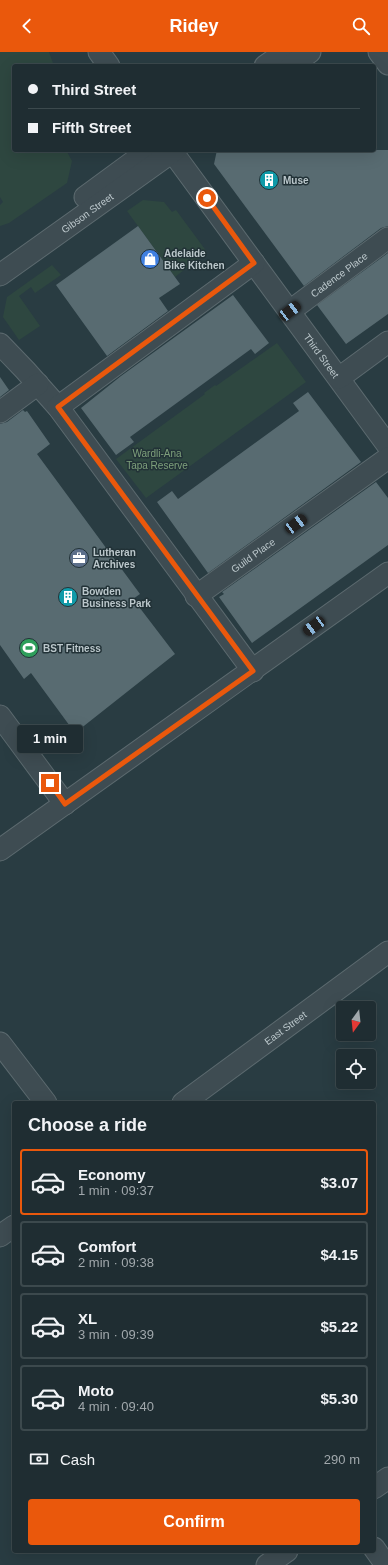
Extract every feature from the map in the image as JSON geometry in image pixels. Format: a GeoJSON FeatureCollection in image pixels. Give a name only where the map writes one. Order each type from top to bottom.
{"type":"FeatureCollection","features":[{"type":"Feature","properties":{"kind":"street"},"geometry":{"type":"LineString","coordinates":[[99,52],[108,64]]}},
{"type":"Feature","properties":{"kind":"street"},"geometry":{"type":"LineString","coordinates":[[268,64],[285,52]]}},
{"type":"Feature","properties":{"kind":"street"},"geometry":{"type":"LineString","coordinates":[[294,64],[310,52]]}},
{"type":"Feature","properties":{"kind":"street"},"geometry":{"type":"LineString","coordinates":[[379,52],[388,64]]}},
{"type":"Feature","properties":{"kind":"street","name":"Gibson Street"},"geometry":{"type":"LineString","coordinates":[[0,258],[146,152]]}},
{"type":"Feature","properties":{"kind":"street","name":"Gibson Street"},"geometry":{"type":"LineString","coordinates":[[0,275],[172,152]]}},
{"type":"Feature","properties":{"kind":"street","name":"Third Street"},"geometry":{"type":"LineString","coordinates":[[174,152],[388,446]]}},
{"type":"Feature","properties":{"kind":"street","name":"Cadence Place"},"geometry":{"type":"LineString","coordinates":[[290,311],[388,238]]}},
{"type":"Feature","properties":{"kind":"street"},"geometry":{"type":"LineString","coordinates":[[58,407],[254,263]]}},
{"type":"Feature","properties":{"kind":"street"},"geometry":{"type":"LineString","coordinates":[[339,378],[388,342]]}},
{"type":"Feature","properties":{"kind":"street"},"geometry":{"type":"LineString","coordinates":[[0,344],[58,407],[196,596],[253,671]]}},
{"type":"Feature","properties":{"kind":"street"},"geometry":{"type":"LineString","coordinates":[[0,412],[38,384]]}},
{"type":"Feature","properties":{"kind":"street","name":"Guild Place"},"geometry":{"type":"LineString","coordinates":[[196,596],[388,458]]}},
{"type":"Feature","properties":{"kind":"street"},"geometry":{"type":"LineString","coordinates":[[0,850],[253,671],[388,573]]}},
{"type":"Feature","properties":{"kind":"street"},"geometry":{"type":"LineString","coordinates":[[0,716],[65,804]]}},
{"type":"Feature","properties":{"kind":"street","name":"East Street"},"geometry":{"type":"LineString","coordinates":[[186,1101],[388,952]]}},
{"type":"Feature","properties":{"kind":"street"},"geometry":{"type":"LineString","coordinates":[[0,1044],[44,1101]]}},
{"type":"Feature","properties":{"kind":"street"},"geometry":{"type":"LineString","coordinates":[[0,1236],[12,1227]]}},
{"type":"Feature","properties":{"kind":"street"},"geometry":{"type":"LineString","coordinates":[[376,1487],[388,1478]]}},
{"type":"Feature","properties":{"kind":"street"},"geometry":{"type":"LineString","coordinates":[[376,1551],[386,1565]]}},
{"type":"Feature","properties":{"kind":"street"},"geometry":{"type":"LineString","coordinates":[[267,1565],[284,1553]]}},
{"type":"Feature","properties":{"kind":"green space"},"geometry":{"type":"Polygon","coordinates":[[[0,52],[49,52],[53,64],[12,64],[12,152],[67,152],[72,161],[67,183],[9,223],[0,226],[0,205],[3,202],[0,197],[0,52]]]}},
{"type":"Feature","properties":{"kind":"green space"},"geometry":{"type":"Polygon","coordinates":[[[143,200],[164,202],[172,212],[176,210],[207,252],[175,277],[127,211],[143,200]]]}},
{"type":"Feature","properties":{"kind":"green space"},"geometry":{"type":"Polygon","coordinates":[[[52,265],[61,275],[35,293],[31,287],[19,296],[40,326],[19,340],[3,317],[7,297],[52,265]]]}},
{"type":"Feature","properties":{"kind":"green space","name":"Wardli-Ana Tapa Reserve"},"geometry":{"type":"Polygon","coordinates":[[[277,343],[306,382],[146,498],[116,459],[205,394],[204,393],[215,385],[216,386],[277,343]]]}},
{"type":"Feature","properties":{"kind":"building"},"geometry":{"type":"Polygon","coordinates":[[[376,150],[388,150],[388,226],[381,228],[304,286],[214,164],[217,152],[376,152],[376,150]]]}},
{"type":"Feature","properties":{"kind":"building"},"geometry":{"type":"Polygon","coordinates":[[[138,226],[180,284],[159,298],[168,311],[107,356],[56,285],[138,226]]]}},
{"type":"Feature","properties":{"kind":"building"},"geometry":{"type":"Polygon","coordinates":[[[388,253],[388,314],[346,344],[317,305],[388,253]]]}},
{"type":"Feature","properties":{"kind":"building"},"geometry":{"type":"Polygon","coordinates":[[[233,295],[269,343],[255,354],[251,349],[130,437],[134,442],[116,455],[81,408],[121,376],[233,295]]]}},
{"type":"Feature","properties":{"kind":"building"},"geometry":{"type":"Polygon","coordinates":[[[0,377],[9,390],[0,397],[0,377]]]}},
{"type":"Feature","properties":{"kind":"building"},"geometry":{"type":"Polygon","coordinates":[[[308,392],[361,462],[208,573],[157,502],[172,491],[178,499],[299,411],[293,403],[308,392]]]}},
{"type":"Feature","properties":{"kind":"building","name":"Bowden Business Park"},"geometry":{"type":"Polygon","coordinates":[[[23,410],[25,412],[27,411],[50,444],[37,454],[140,594],[133,599],[175,654],[75,733],[31,673],[24,679],[0,645],[0,424],[7,422],[23,410]]]}},
{"type":"Feature","properties":{"kind":"building"},"geometry":{"type":"Polygon","coordinates":[[[376,482],[388,498],[388,545],[252,643],[219,597],[224,594],[222,592],[376,482]]]}},
{"type":"Feature","properties":{"kind":"place","name":"Muse"},"geometry":{"type":"Point","coordinates":[269,180]}},
{"type":"Feature","properties":{"kind":"place","name":"Adelaide Bike Kitchen"},"geometry":{"type":"Point","coordinates":[150,259]}},
{"type":"Feature","properties":{"kind":"place","name":"Lutheran Archives"},"geometry":{"type":"Point","coordinates":[79,558]}},
{"type":"Feature","properties":{"kind":"place","name":"Bowden Business Park"},"geometry":{"type":"Point","coordinates":[68,597]}},
{"type":"Feature","properties":{"kind":"place","name":"BST Fitness"},"geometry":{"type":"Point","coordinates":[29,648]}},
{"type":"Feature","properties":{"kind":"route"},"geometry":{"type":"LineString","coordinates":[[50,783],[65,804],[253,671],[196,596],[58,407],[254,263],[207,198]]}}]}
